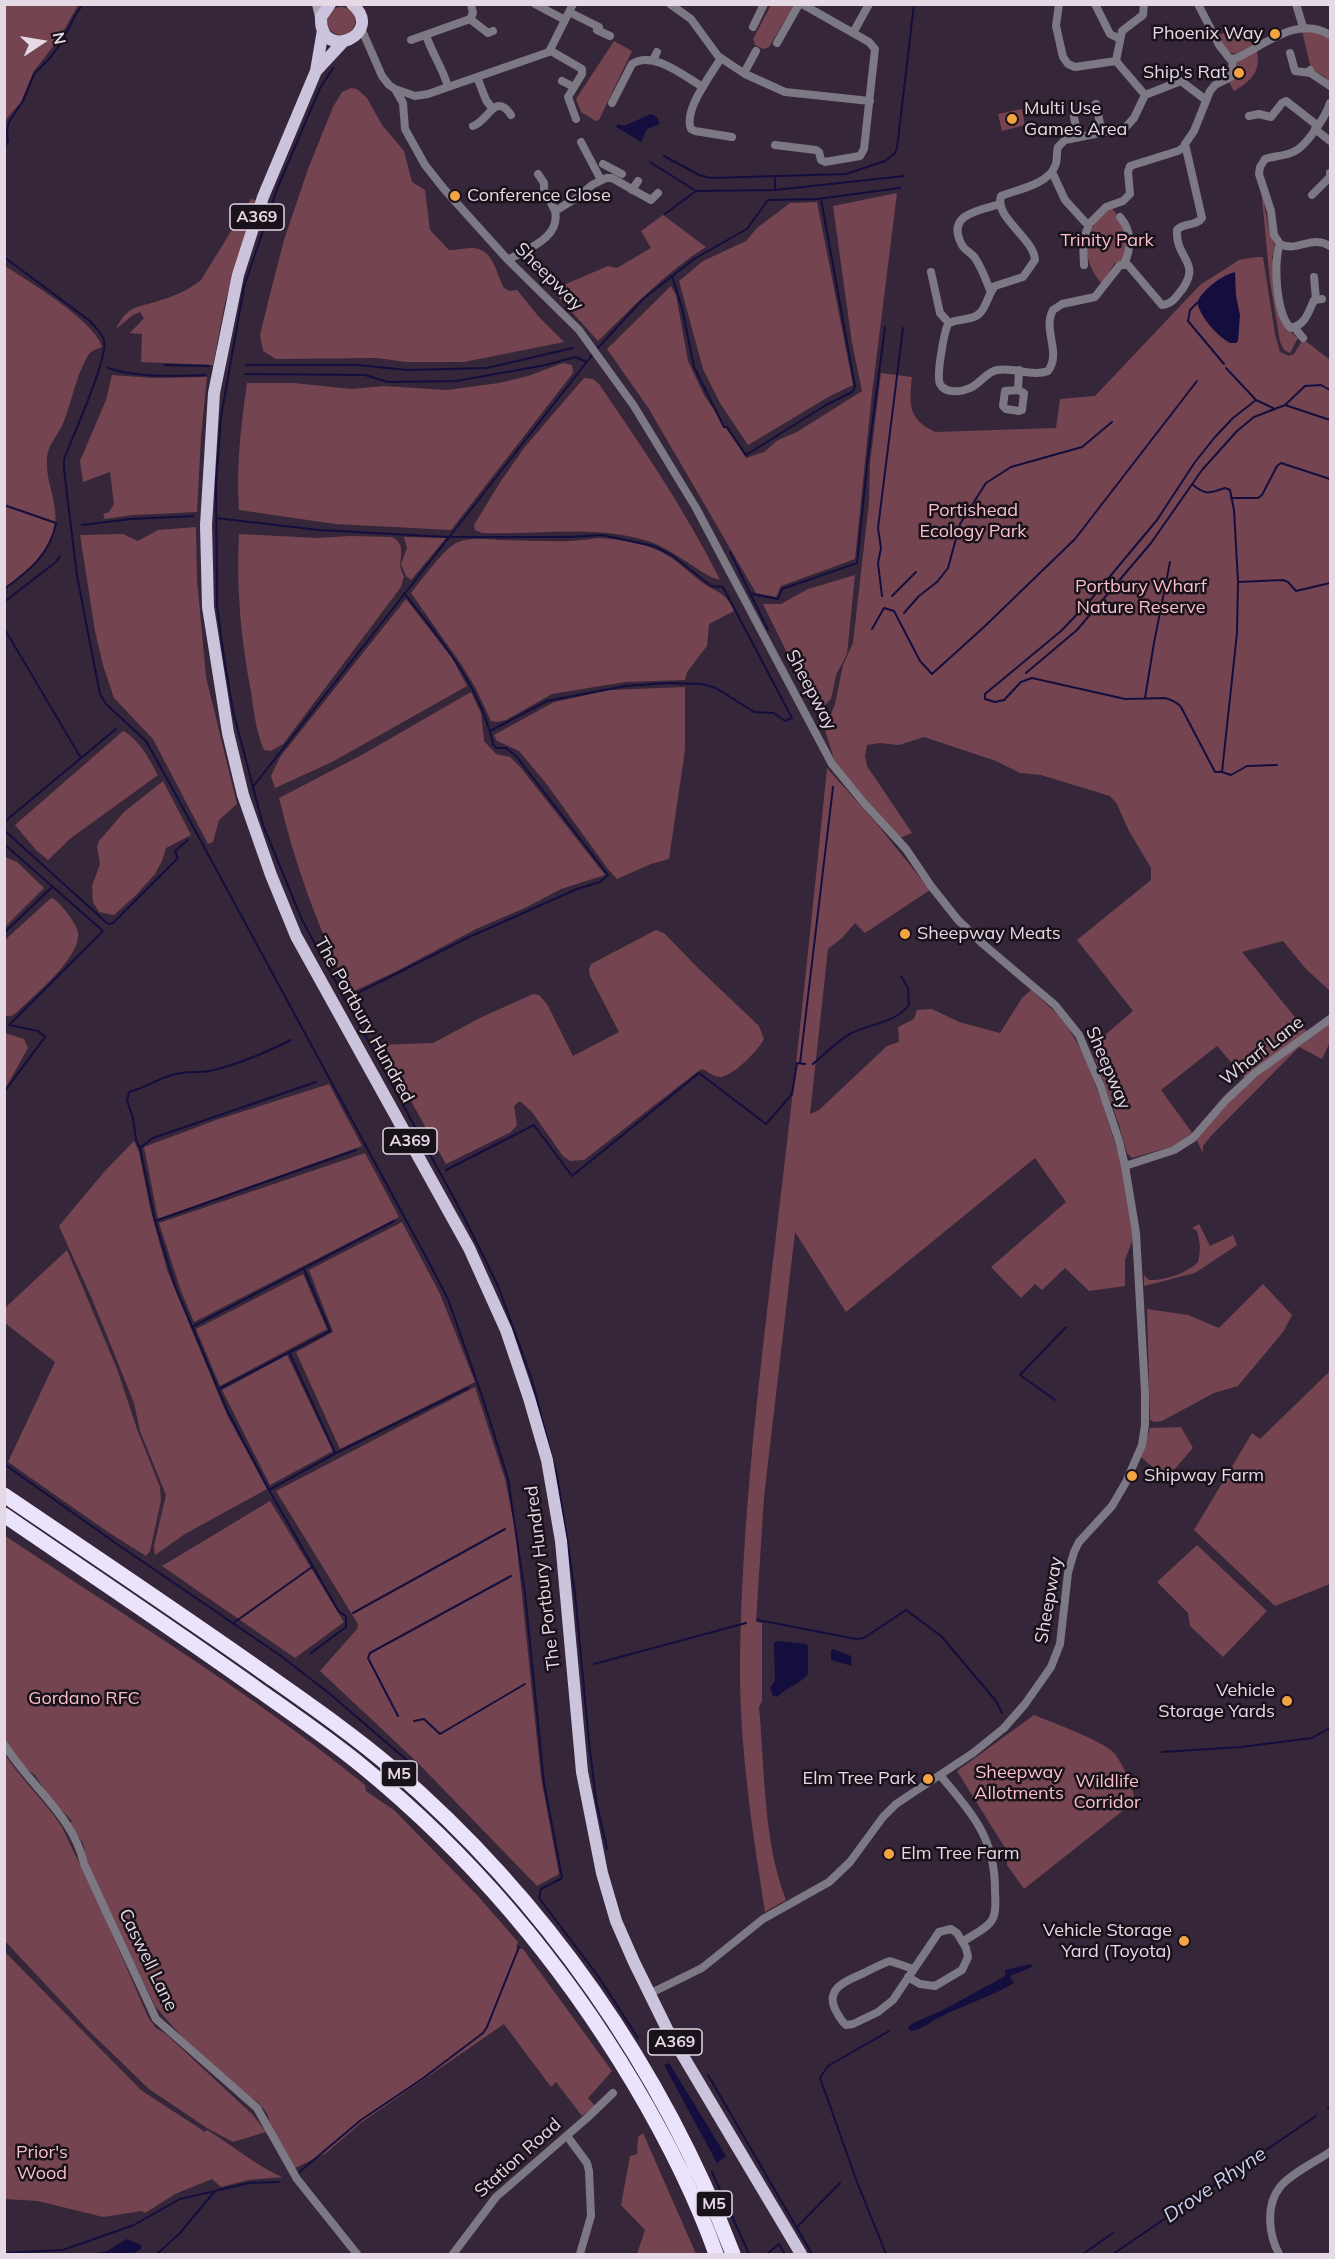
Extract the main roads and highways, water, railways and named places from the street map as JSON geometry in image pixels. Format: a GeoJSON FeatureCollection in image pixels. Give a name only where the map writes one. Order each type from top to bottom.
{"type":"FeatureCollection","features":[{"type":"Feature","properties":{"kind":"highway","name":"M5"},"geometry":{"type":"LineString","coordinates":[[4,1495],[340,1727],[391,1767],[466,1838],[523,1899],[596,1994],[623,2034],[692,2155],[734,2254]]}},
{"type":"Feature","properties":{"kind":"highway","name":"M5"},"geometry":{"type":"LineString","coordinates":[[4,1515],[148,1612],[339,1747],[396,1795],[468,1864],[536,1940],[609,2042],[656,2121],[708,2230],[716,2254]]}},
{"type":"Feature","properties":{"kind":"main road"},"geometry":{"type":"LineString","coordinates":[[318,4],[321,17]]}},
{"type":"Feature","properties":{"kind":"main road"},"geometry":{"type":"LineString","coordinates":[[321,17],[330,4]]}},
{"type":"Feature","properties":{"kind":"main road"},"geometry":{"type":"LineString","coordinates":[[352,4],[362,16]]}},
{"type":"Feature","properties":{"kind":"main road","name":"The Portbury Hundred"},"geometry":{"type":"LineString","coordinates":[[316,71],[347,41],[362,16]]}},
{"type":"Feature","properties":{"kind":"main road","name":"The Portbury Hundred"},"geometry":{"type":"LineString","coordinates":[[321,17],[323,30],[316,71],[263,197],[238,275],[214,393],[207,474],[208,607],[228,733],[243,795],[296,936],[469,1248],[506,1330],[529,1398],[547,1460],[561,1541],[582,1772],[601,1868],[616,1921],[649,1994],[672,2037],[801,2254]]}},
{"type":"Feature","properties":{"kind":"main road"},"geometry":{"type":"LineString","coordinates":[[323,30],[331,40],[347,41]]}},
{"type":"Feature","properties":{"kind":"waterway"},"geometry":{"type":"LineString","coordinates":[[4,148],[8,141],[9,122],[23,101],[34,74],[61,43],[83,4]]}},
{"type":"Feature","properties":{"kind":"waterway"},"geometry":{"type":"LineString","coordinates":[[664,156],[699,175],[711,178],[846,174],[885,161],[895,153],[897,148],[914,4]]}},
{"type":"Feature","properties":{"kind":"waterway"},"geometry":{"type":"LineString","coordinates":[[333,68],[320,88],[277,189],[244,287],[221,417],[216,484],[217,606],[224,657],[233,711],[263,825],[302,920],[462,1213],[498,1286],[531,1377],[557,1476],[567,1538],[575,1594],[596,1801],[607,1849]]}},
{"type":"Feature","properties":{"kind":"waterway"},"geometry":{"type":"LineString","coordinates":[[650,162],[696,191],[775,190],[904,176]]}},
{"type":"Feature","properties":{"kind":"waterway"},"geometry":{"type":"LineString","coordinates":[[775,177],[775,189]]}},
{"type":"Feature","properties":{"kind":"waterway"},"geometry":{"type":"LineString","coordinates":[[596,350],[643,299],[694,259],[747,229],[768,200],[817,199],[900,188]]}},
{"type":"Feature","properties":{"kind":"waterway"},"geometry":{"type":"LineString","coordinates":[[665,214],[696,191]]}},
{"type":"Feature","properties":{"kind":"waterway"},"geometry":{"type":"LineString","coordinates":[[672,276],[682,308],[694,367],[724,427],[727,427],[746,455],[826,405],[852,392],[855,387],[821,199]]}},
{"type":"Feature","properties":{"kind":"waterway"},"geometry":{"type":"LineString","coordinates":[[4,257],[90,321],[104,340],[96,380],[64,459],[77,576],[100,694],[106,704],[146,741],[448,1299],[508,1479],[525,1594],[544,1783],[562,1878],[541,1889],[539,1898],[598,1976],[638,2038]]}},
{"type":"Feature","properties":{"kind":"waterway"},"geometry":{"type":"LineString","coordinates":[[1197,303],[1190,310],[1188,321],[1224,364]]}},
{"type":"Feature","properties":{"kind":"waterway"},"geometry":{"type":"LineString","coordinates":[[752,594],[778,599],[782,589],[857,563],[885,327]]}},
{"type":"Feature","properties":{"kind":"waterway"},"geometry":{"type":"LineString","coordinates":[[882,596],[878,563],[881,548],[878,528],[903,328]]}},
{"type":"Feature","properties":{"kind":"waterway"},"geometry":{"type":"LineString","coordinates":[[246,365],[357,365],[408,370],[487,368],[573,348]]}},
{"type":"Feature","properties":{"kind":"waterway"},"geometry":{"type":"LineString","coordinates":[[252,788],[593,354]]}},
{"type":"Feature","properties":{"kind":"waterway"},"geometry":{"type":"LineString","coordinates":[[245,374],[365,375],[388,382],[456,381],[546,365],[575,357],[585,361]]}},
{"type":"Feature","properties":{"kind":"waterway"},"geometry":{"type":"LineString","coordinates":[[165,365],[209,366]]}},
{"type":"Feature","properties":{"kind":"waterway"},"geometry":{"type":"LineString","coordinates":[[108,368],[144,375],[206,375]]}},
{"type":"Feature","properties":{"kind":"waterway"},"geometry":{"type":"LineString","coordinates":[[1226,368],[1256,400],[1273,408]]}},
{"type":"Feature","properties":{"kind":"waterway"},"geometry":{"type":"LineString","coordinates":[[872,629],[884,608],[894,611],[920,661],[932,674],[1075,539],[1197,381]]}},
{"type":"Feature","properties":{"kind":"waterway"},"geometry":{"type":"LineString","coordinates":[[1026,673],[1077,630],[1151,543],[1202,470],[1237,431],[1254,417],[1285,405],[1305,386],[1321,385],[1330,390]]}},
{"type":"Feature","properties":{"kind":"waterway"},"geometry":{"type":"LineString","coordinates":[[1238,582],[1237,633],[1222,772],[1215,772],[1181,707],[1176,702],[1165,698],[1125,699],[1032,678],[1021,682],[1004,700],[995,702],[985,699],[985,694],[1061,631],[1087,604],[1157,520],[1195,462],[1215,437],[1233,418],[1256,400]]}},
{"type":"Feature","properties":{"kind":"waterway"},"geometry":{"type":"LineString","coordinates":[[1285,405],[1330,420]]}},
{"type":"Feature","properties":{"kind":"waterway"},"geometry":{"type":"LineString","coordinates":[[904,613],[919,596],[937,582],[948,568],[960,524],[986,483],[1011,467],[1082,447],[1112,422]]}},
{"type":"Feature","properties":{"kind":"waterway"},"geometry":{"type":"LineString","coordinates":[[1231,498],[1258,498],[1281,463],[1330,479]]}},
{"type":"Feature","properties":{"kind":"waterway"},"geometry":{"type":"LineString","coordinates":[[1193,485],[1205,492],[1225,488],[1230,490],[1234,510],[1238,582],[1283,580],[1296,591],[1330,583]]}},
{"type":"Feature","properties":{"kind":"waterway"},"geometry":{"type":"LineString","coordinates":[[4,505],[56,523],[44,553],[30,569],[4,589]]}},
{"type":"Feature","properties":{"kind":"waterway"},"geometry":{"type":"LineString","coordinates":[[82,525],[131,519],[193,516]]}},
{"type":"Feature","properties":{"kind":"waterway"},"geometry":{"type":"LineString","coordinates":[[216,518],[319,530],[448,537],[602,535],[654,546],[673,556],[711,586],[723,587],[792,718],[785,721],[774,713],[754,712],[716,688],[702,684],[668,683],[625,686],[547,701],[490,731]]}},
{"type":"Feature","properties":{"kind":"waterway"},"geometry":{"type":"LineString","coordinates":[[730,552],[768,630]]}},
{"type":"Feature","properties":{"kind":"waterway"},"geometry":{"type":"LineString","coordinates":[[4,602],[56,562],[60,556]]}},
{"type":"Feature","properties":{"kind":"waterway"},"geometry":{"type":"LineString","coordinates":[[1145,698],[1170,562]]}},
{"type":"Feature","properties":{"kind":"waterway"},"geometry":{"type":"LineString","coordinates":[[892,596],[916,572]]}},
{"type":"Feature","properties":{"kind":"waterway"},"geometry":{"type":"LineString","coordinates":[[344,1000],[467,938],[577,889],[600,882],[608,875],[516,756],[506,748],[496,748],[493,744],[487,722],[469,682],[445,645],[404,593]]}},
{"type":"Feature","properties":{"kind":"waterway"},"geometry":{"type":"LineString","coordinates":[[4,628],[81,758]]}},
{"type":"Feature","properties":{"kind":"waterway"},"geometry":{"type":"LineString","coordinates":[[4,822],[116,729]]}},
{"type":"Feature","properties":{"kind":"waterway"},"geometry":{"type":"LineString","coordinates":[[1222,772],[1231,775],[1247,766],[1277,765]]}},
{"type":"Feature","properties":{"kind":"waterway"},"geometry":{"type":"LineString","coordinates":[[800,1063],[833,787]]}},
{"type":"Feature","properties":{"kind":"waterway"},"geometry":{"type":"LineString","coordinates":[[4,830],[108,924],[113,923],[178,858],[175,851],[188,840]]}},
{"type":"Feature","properties":{"kind":"waterway"},"geometry":{"type":"LineString","coordinates":[[4,844],[103,931],[9,1025],[38,1031],[45,1037],[4,1092]]}},
{"type":"Feature","properties":{"kind":"waterway"},"geometry":{"type":"LineString","coordinates":[[4,933],[52,887]]}},
{"type":"Feature","properties":{"kind":"waterway"},"geometry":{"type":"LineString","coordinates":[[813,1064],[850,1034],[889,1020],[903,1011],[909,1005],[908,988],[901,976]]}},
{"type":"Feature","properties":{"kind":"waterway"},"geometry":{"type":"LineString","coordinates":[[291,1040],[230,1065],[209,1071],[181,1073],[167,1077],[129,1092],[127,1101],[133,1118],[155,1221],[175,1286],[227,1410],[269,1490],[339,1612],[346,1616],[346,1627],[311,1653]]}},
{"type":"Feature","properties":{"kind":"waterway"},"geometry":{"type":"LineString","coordinates":[[446,1170],[534,1125],[572,1176],[699,1073],[766,1124],[792,1094],[797,1063],[805,1064]]}},
{"type":"Feature","properties":{"kind":"waterway"},"geometry":{"type":"LineString","coordinates":[[140,1148],[153,1138],[316,1082]]}},
{"type":"Feature","properties":{"kind":"waterway"},"geometry":{"type":"LineString","coordinates":[[155,1221],[356,1150]]}},
{"type":"Feature","properties":{"kind":"waterway"},"geometry":{"type":"LineString","coordinates":[[192,1327],[394,1221]]}},
{"type":"Feature","properties":{"kind":"waterway"},"geometry":{"type":"LineString","coordinates":[[219,1389],[330,1331],[304,1269]]}},
{"type":"Feature","properties":{"kind":"waterway"},"geometry":{"type":"LineString","coordinates":[[1055,1400],[1020,1375],[1066,1327]]}},
{"type":"Feature","properties":{"kind":"waterway"},"geometry":{"type":"LineString","coordinates":[[289,1352],[335,1453]]}},
{"type":"Feature","properties":{"kind":"waterway"},"geometry":{"type":"LineString","coordinates":[[269,1490],[336,1453],[468,1388]]}},
{"type":"Feature","properties":{"kind":"waterway"},"geometry":{"type":"LineString","coordinates":[[4,1464],[281,1656],[330,1694],[416,1768]]}},
{"type":"Feature","properties":{"kind":"waterway"},"geometry":{"type":"LineString","coordinates":[[353,1613],[505,1529]]}},
{"type":"Feature","properties":{"kind":"waterway"},"geometry":{"type":"LineString","coordinates":[[232,1624],[312,1567]]}},
{"type":"Feature","properties":{"kind":"waterway"},"geometry":{"type":"LineString","coordinates":[[398,1716],[368,1658],[370,1653],[511,1576]]}},
{"type":"Feature","properties":{"kind":"waterway"},"geometry":{"type":"LineString","coordinates":[[758,1620],[856,1639],[864,1638],[906,1610],[941,1636],[996,1701],[1002,1713]]}},
{"type":"Feature","properties":{"kind":"waterway"},"geometry":{"type":"LineString","coordinates":[[594,1664],[746,1623]]}},
{"type":"Feature","properties":{"kind":"waterway"},"geometry":{"type":"LineString","coordinates":[[414,1721],[424,1719],[440,1734],[525,1684]]}},
{"type":"Feature","properties":{"kind":"waterway"},"geometry":{"type":"LineString","coordinates":[[1162,1752],[1241,1747],[1312,1738],[1330,1728]]}},
{"type":"Feature","properties":{"kind":"waterway"},"geometry":{"type":"LineString","coordinates":[[297,2174],[361,2120],[422,2079],[483,2033],[519,1947]]}},
{"type":"Feature","properties":{"kind":"waterway"},"geometry":{"type":"LineString","coordinates":[[886,2254],[857,2182],[820,2078],[828,2066],[889,2031]]}},
{"type":"Feature","properties":{"kind":"waterway"},"geometry":{"type":"LineString","coordinates":[[708,2075],[812,2254]]}},
{"type":"Feature","properties":{"kind":"waterway","name":"Drove Rhyne"},"geometry":{"type":"LineString","coordinates":[[1113,2254],[1316,2116]]}},
{"type":"Feature","properties":{"kind":"waterway"},"geometry":{"type":"LineString","coordinates":[[712,2172],[749,2254]]}},
{"type":"Feature","properties":{"kind":"waterway"},"geometry":{"type":"LineString","coordinates":[[157,2254],[180,2233],[215,2191],[248,2183],[279,2182]]}},
{"type":"Feature","properties":{"kind":"waterway"},"geometry":{"type":"LineString","coordinates":[[797,2227],[840,2183]]}},
{"type":"Feature","properties":{"kind":"waterway"},"geometry":{"type":"LineString","coordinates":[[4,2253],[63,2250],[134,2225],[180,2199],[215,2191]]}},
{"type":"Feature","properties":{"kind":"waterway"},"geometry":{"type":"LineString","coordinates":[[1083,2254],[1113,2233]]}},
{"type":"Feature","properties":{"kind":"waterway"},"geometry":{"type":"LineString","coordinates":[[767,2254],[779,2244],[785,2254]]}},
{"type":"Feature","properties":{"kind":"place","name":"Phoenix Way"},"geometry":{"type":"Point","coordinates":[1275,34]}},
{"type":"Feature","properties":{"kind":"place","name":"Ship's Rat"},"geometry":{"type":"Point","coordinates":[1239,73]}},
{"type":"Feature","properties":{"kind":"place","name":"Multi Use Games Area"},"geometry":{"type":"Point","coordinates":[1012,119]}},
{"type":"Feature","properties":{"kind":"place","name":"Conference Close"},"geometry":{"type":"Point","coordinates":[455,196]}},
{"type":"Feature","properties":{"kind":"place","name":"Sheepway Meats"},"geometry":{"type":"Point","coordinates":[905,934]}},
{"type":"Feature","properties":{"kind":"place","name":"Shipway Farm"},"geometry":{"type":"Point","coordinates":[1132,1476]}},
{"type":"Feature","properties":{"kind":"place","name":"Vehicle Storage Yards"},"geometry":{"type":"Point","coordinates":[1287,1701]}},
{"type":"Feature","properties":{"kind":"place","name":"Elm Tree Park"},"geometry":{"type":"Point","coordinates":[928,1779]}},
{"type":"Feature","properties":{"kind":"place","name":"Elm Tree Farm"},"geometry":{"type":"Point","coordinates":[889,1854]}},
{"type":"Feature","properties":{"kind":"place","name":"Vehicle Storage Yard (Toyota)"},"geometry":{"type":"Point","coordinates":[1184,1941]}},
{"type":"Feature","properties":{"kind":"park label","name":"Trinity Park"},"geometry":{"type":"Point","coordinates":[1107,241]}},
{"type":"Feature","properties":{"kind":"park label","name":"Portishead Ecology Park"},"geometry":{"type":"Point","coordinates":[973,521]}},
{"type":"Feature","properties":{"kind":"park label","name":"Portbury Wharf Nature Reserve"},"geometry":{"type":"Point","coordinates":[1141,597]}},
{"type":"Feature","properties":{"kind":"park label","name":"Gordano RFC"},"geometry":{"type":"Point","coordinates":[84,1699]}},
{"type":"Feature","properties":{"kind":"park label","name":"Sheepway Allotments"},"geometry":{"type":"Point","coordinates":[1019,1783]}},
{"type":"Feature","properties":{"kind":"park label","name":"Wildlife Corridor"},"geometry":{"type":"Point","coordinates":[1107,1792]}},
{"type":"Feature","properties":{"kind":"park label","name":"Prior's Wood"},"geometry":{"type":"Point","coordinates":[42,2163]}}]}
